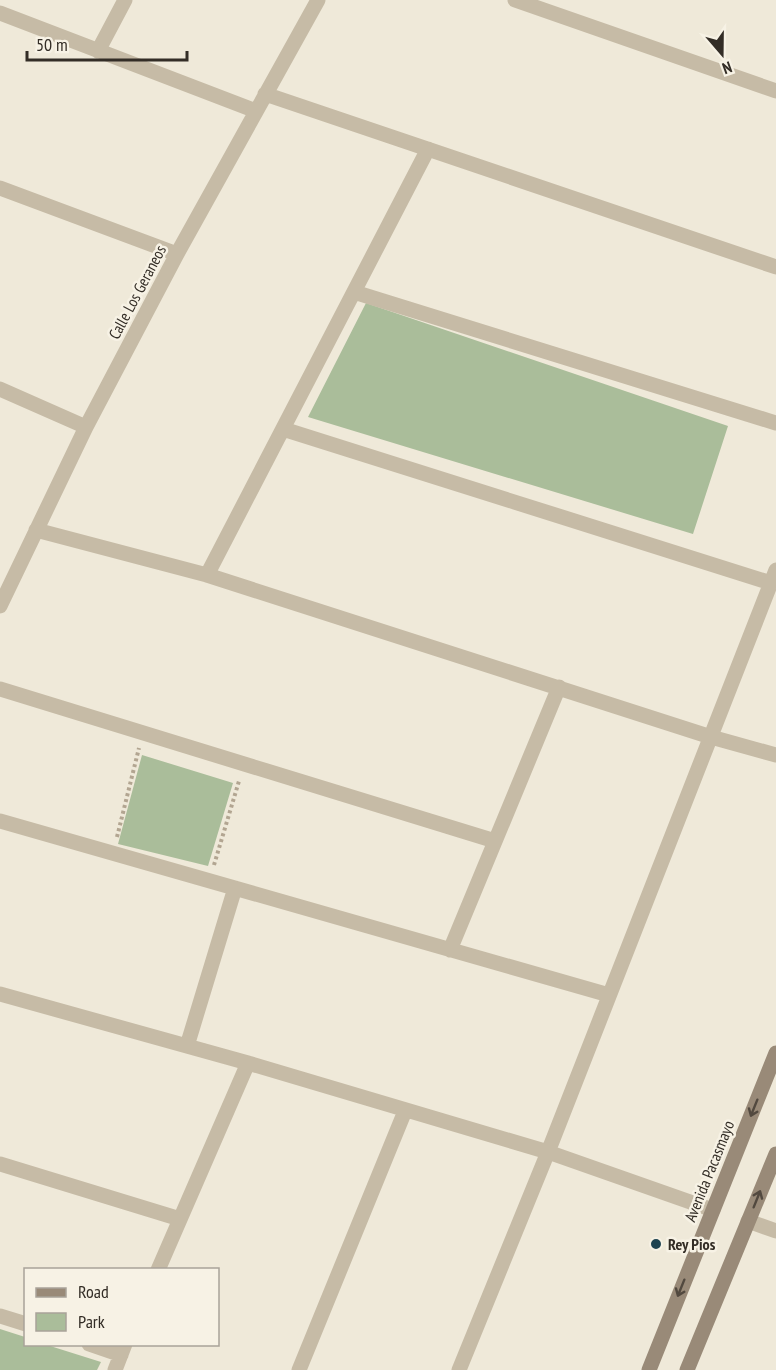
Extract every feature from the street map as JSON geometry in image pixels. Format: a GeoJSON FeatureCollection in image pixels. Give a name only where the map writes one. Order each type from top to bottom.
{"type":"FeatureCollection","features":[{"type":"Feature","properties":{"kind":"main road","name":"Avenida Pacasmayo"},"geometry":{"type":"LineString","coordinates":[[649,1370],[776,1053]]}},
{"type":"Feature","properties":{"kind":"main road"},"geometry":{"type":"LineString","coordinates":[[687,1370],[776,1154]]}},
{"type":"Feature","properties":{"kind":"street"},"geometry":{"type":"LineString","coordinates":[[98,51],[125,0]]}},
{"type":"Feature","properties":{"kind":"street","name":"Calle Los Geraneos"},"geometry":{"type":"LineString","coordinates":[[0,606],[6,577],[36,530],[86,427],[177,254],[318,0]]}},
{"type":"Feature","properties":{"kind":"street"},"geometry":{"type":"LineString","coordinates":[[515,0],[776,91]]}},
{"type":"Feature","properties":{"kind":"street"},"geometry":{"type":"LineString","coordinates":[[0,13],[256,111]]}},
{"type":"Feature","properties":{"kind":"street"},"geometry":{"type":"LineString","coordinates":[[265,94],[776,267]]}},
{"type":"Feature","properties":{"kind":"street"},"geometry":{"type":"LineString","coordinates":[[207,575],[428,149]]}},
{"type":"Feature","properties":{"kind":"street"},"geometry":{"type":"LineString","coordinates":[[0,188],[177,254]]}},
{"type":"Feature","properties":{"kind":"street"},"geometry":{"type":"LineString","coordinates":[[354,292],[776,423]]}},
{"type":"Feature","properties":{"kind":"street"},"geometry":{"type":"LineString","coordinates":[[0,389],[86,427]]}},
{"type":"Feature","properties":{"kind":"street"},"geometry":{"type":"LineString","coordinates":[[283,429],[773,577],[548,1152],[459,1370]]}},
{"type":"Feature","properties":{"kind":"street"},"geometry":{"type":"LineString","coordinates":[[36,530],[207,575],[776,755]]}},
{"type":"Feature","properties":{"kind":"street"},"geometry":{"type":"LineString","coordinates":[[450,950],[559,687]]}},
{"type":"Feature","properties":{"kind":"street"},"geometry":{"type":"LineString","coordinates":[[0,689],[495,841]]}},
{"type":"Feature","properties":{"kind":"street"},"geometry":{"type":"LineString","coordinates":[[0,820],[609,995]]}},
{"type":"Feature","properties":{"kind":"street"},"geometry":{"type":"LineString","coordinates":[[187,1046],[235,888]]}},
{"type":"Feature","properties":{"kind":"street"},"geometry":{"type":"LineString","coordinates":[[0,994],[248,1063],[548,1152],[713,1210]]}},
{"type":"Feature","properties":{"kind":"street"},"geometry":{"type":"LineString","coordinates":[[158,1268],[248,1063]]}},
{"type":"Feature","properties":{"kind":"street"},"geometry":{"type":"LineString","coordinates":[[299,1370],[405,1111]]}},
{"type":"Feature","properties":{"kind":"street"},"geometry":{"type":"LineString","coordinates":[[0,1164],[180,1219]]}},
{"type":"Feature","properties":{"kind":"street"},"geometry":{"type":"LineString","coordinates":[[748,1221],[776,1231]]}},
{"type":"Feature","properties":{"kind":"street"},"geometry":{"type":"LineString","coordinates":[[0,1316],[24,1323]]}},
{"type":"Feature","properties":{"kind":"street"},"geometry":{"type":"LineString","coordinates":[[103,1346],[123,1349],[115,1370]]}},
{"type":"Feature","properties":{"kind":"path"},"geometry":{"type":"LineString","coordinates":[[113,853],[143,733]]}},
{"type":"Feature","properties":{"kind":"path"},"geometry":{"type":"LineString","coordinates":[[209,880],[244,764]]}},
{"type":"Feature","properties":{"kind":"green space"},"geometry":{"type":"Polygon","coordinates":[[[366,303],[728,426],[693,534],[308,417],[366,303]]]}},
{"type":"Feature","properties":{"kind":"green space"},"geometry":{"type":"Polygon","coordinates":[[[142,755],[233,783],[208,866],[118,844],[142,755]]]}},
{"type":"Feature","properties":{"kind":"green space"},"geometry":{"type":"Polygon","coordinates":[[[0,1329],[24,1337],[24,1346],[50,1346],[101,1362],[97,1370],[0,1370],[0,1329]]]}},
{"type":"Feature","properties":{"kind":"place","name":"Rey Pios"},"geometry":{"type":"Point","coordinates":[656,1244]}}]}
